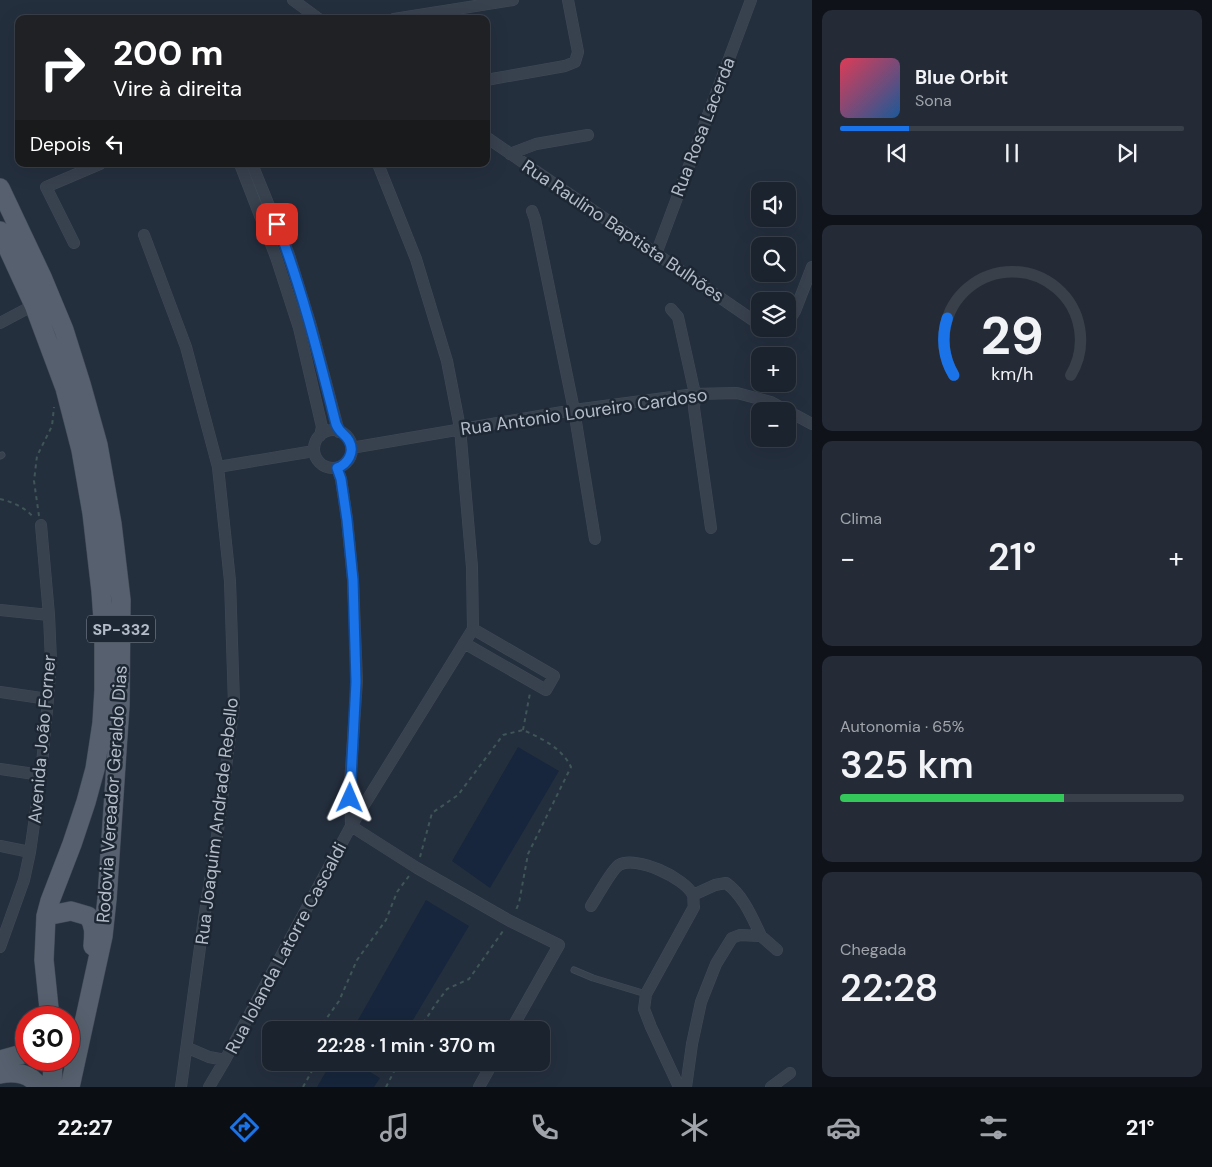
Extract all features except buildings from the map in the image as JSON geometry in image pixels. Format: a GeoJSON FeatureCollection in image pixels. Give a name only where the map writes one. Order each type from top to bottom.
{"type":"FeatureCollection","features":[{"type":"Feature","properties":{"kind":"main road","name":"Rodovia Vereador Geraldo Dias"},"geometry":{"type":"LineString","coordinates":[[0,188],[42,277],[64,330],[81,384],[98,445],[112,524],[121,600],[120,705],[107,899],[103,936],[70,1087]]}},
{"type":"Feature","properties":{"kind":"main road","name":"Rodovia Vereador Geraldo Dias"},"geometry":{"type":"LineString","coordinates":[[0,231],[34,305],[65,388],[81,450],[92,513],[104,633],[102,723],[95,769],[72,844],[46,916],[44,960],[48,1006]]}},
{"type":"Feature","properties":{"kind":"main road"},"geometry":{"type":"LineString","coordinates":[[46,916],[71,911],[88,916],[93,922],[92,960],[94,972]]}},
{"type":"Feature","properties":{"kind":"main road"},"geometry":{"type":"LineString","coordinates":[[52,1087],[53,1071]]}},
{"type":"Feature","properties":{"kind":"main road"},"geometry":{"type":"LineString","coordinates":[[0,1074],[16,1072],[29,1076],[39,1087]]}},
{"type":"Feature","properties":{"kind":"street"},"geometry":{"type":"LineString","coordinates":[[293,0],[314,15]]}},
{"type":"Feature","properties":{"kind":"street"},"geometry":{"type":"LineString","coordinates":[[419,15],[513,0]]}},
{"type":"Feature","properties":{"kind":"street"},"geometry":{"type":"LineString","coordinates":[[490,79],[564,66],[575,62],[578,52],[568,0]]}},
{"type":"Feature","properties":{"kind":"street","name":"Rua Rosa Lacerda"},"geometry":{"type":"LineString","coordinates":[[656,254],[751,0]]}},
{"type":"Feature","properties":{"kind":"street"},"geometry":{"type":"LineString","coordinates":[[510,154],[536,144],[588,135]]}},
{"type":"Feature","properties":{"kind":"street","name":"Rua Raulino Baptista Bulhões"},"geometry":{"type":"LineString","coordinates":[[490,140],[751,319]]}},
{"type":"Feature","properties":{"kind":"street"},"geometry":{"type":"LineString","coordinates":[[74,243],[46,187],[93,167]]}},
{"type":"Feature","properties":{"kind":"street"},"geometry":{"type":"LineString","coordinates":[[241,167],[276,257],[299,328],[322,427],[320,436]]}},
{"type":"Feature","properties":{"kind":"street"},"geometry":{"type":"LineString","coordinates":[[253,167],[289,255],[311,326],[339,432]]}},
{"type":"Feature","properties":{"kind":"street"},"geometry":{"type":"LineString","coordinates":[[379,167],[416,259],[447,361],[460,428],[472,567],[473,629],[554,676],[546,690],[464,643]]}},
{"type":"Feature","properties":{"kind":"street"},"geometry":{"type":"LineString","coordinates":[[532,212],[574,410],[595,539]]}},
{"type":"Feature","properties":{"kind":"street","name":"Rua Joaquim Andrade Rebello"},"geometry":{"type":"LineString","coordinates":[[144,235],[186,348],[218,467],[230,581],[234,704],[220,823],[203,925],[188,1048],[181,1087]]}},
{"type":"Feature","properties":{"kind":"street"},"geometry":{"type":"LineString","coordinates":[[796,308],[812,267]]}},
{"type":"Feature","properties":{"kind":"street"},"geometry":{"type":"LineString","coordinates":[[0,323],[34,305]]}},
{"type":"Feature","properties":{"kind":"street"},"geometry":{"type":"LineString","coordinates":[[671,309],[678,317],[695,394],[694,408],[711,528]]}},
{"type":"Feature","properties":{"kind":"street","name":"Rua Antonio Loureiro Cardoso"},"geometry":{"type":"LineString","coordinates":[[352,448],[574,410],[695,394],[737,393],[771,402],[812,424]]}},
{"type":"Feature","properties":{"kind":"street"},"geometry":{"type":"LineString","coordinates":[[329,431],[339,432],[348,438],[352,448],[349,458],[342,466],[332,468],[318,461],[314,451],[316,440],[329,431]]}},
{"type":"Feature","properties":{"kind":"street"},"geometry":{"type":"LineString","coordinates":[[218,467],[314,451]]}},
{"type":"Feature","properties":{"kind":"street"},"geometry":{"type":"LineString","coordinates":[[337,468],[341,479],[347,520],[354,599],[356,682],[350,784],[351,826],[417,868],[510,921],[559,945],[516,1021]]}},
{"type":"Feature","properties":{"kind":"street","name":"Avenida João Forner"},"geometry":{"type":"LineString","coordinates":[[0,947],[24,880],[41,775],[51,661],[49,615],[40,525]]}},
{"type":"Feature","properties":{"kind":"street"},"geometry":{"type":"LineString","coordinates":[[0,610],[49,615]]}},
{"type":"Feature","properties":{"kind":"street","name":"Rua Iolanda Latorre Cascaldi"},"geometry":{"type":"LineString","coordinates":[[209,1087],[351,826],[473,629]]}},
{"type":"Feature","properties":{"kind":"street"},"geometry":{"type":"LineString","coordinates":[[0,692],[48,699]]}},
{"type":"Feature","properties":{"kind":"street"},"geometry":{"type":"LineString","coordinates":[[0,769],[41,775]]}},
{"type":"Feature","properties":{"kind":"street"},"geometry":{"type":"LineString","coordinates":[[0,846],[30,852]]}},
{"type":"Feature","properties":{"kind":"street"},"geometry":{"type":"LineString","coordinates":[[591,906],[616,866],[624,862],[650,865],[668,873],[693,895],[694,907],[646,994],[644,1009],[680,1087]]}},
{"type":"Feature","properties":{"kind":"street"},"geometry":{"type":"LineString","coordinates":[[693,895],[715,885],[726,883],[734,889],[748,909],[761,936],[777,950]]}},
{"type":"Feature","properties":{"kind":"street"},"geometry":{"type":"LineString","coordinates":[[686,1087],[692,1044],[701,1002],[716,964],[732,938],[740,935],[761,936]]}},
{"type":"Feature","properties":{"kind":"street"},"geometry":{"type":"LineString","coordinates":[[188,1048],[209,1057],[225,1060]]}},
{"type":"Feature","properties":{"kind":"street"},"geometry":{"type":"LineString","coordinates":[[479,1087],[488,1071]]}},
{"type":"Feature","properties":{"kind":"street"},"geometry":{"type":"LineString","coordinates":[[771,1087],[790,1073]]}},
{"type":"Feature","properties":{"kind":"lane"},"geometry":{"type":"LineString","coordinates":[[574,970],[593,978],[646,994]]}},
{"type":"Feature","properties":{"kind":"path"},"geometry":{"type":"LineString","coordinates":[[40,525],[34,480],[38,456],[52,426],[55,403]]}},
{"type":"Feature","properties":{"kind":"path"},"geometry":{"type":"LineString","coordinates":[[0,499],[29,512],[40,525]]}},
{"type":"Feature","properties":{"kind":"path"},"geometry":{"type":"LineString","coordinates":[[425,1021],[435,1004],[447,990],[469,978],[510,921],[519,903],[528,854],[571,767],[567,758],[557,749],[523,730],[528,697],[533,683]]}},
{"type":"Feature","properties":{"kind":"path"},"geometry":{"type":"LineString","coordinates":[[303,1087],[312,1071]]}},
{"type":"Feature","properties":{"kind":"path"},"geometry":{"type":"LineString","coordinates":[[386,1087],[394,1071]]}},
{"type":"Feature","properties":{"kind":"water"},"geometry":{"type":"Polygon","coordinates":[[[518,747],[559,771],[490,888],[452,861],[518,747]]]}},
{"type":"Feature","properties":{"kind":"water"},"geometry":{"type":"Polygon","coordinates":[[[426,900],[469,926],[412,1021],[357,1021],[426,900]]]}},
{"type":"Feature","properties":{"kind":"water"},"geometry":{"type":"Polygon","coordinates":[[[326,1071],[368,1071],[380,1078],[374,1087],[317,1087],[326,1071]]]}},
{"type":"Feature","properties":{"kind":"route"},"geometry":{"type":"LineString","coordinates":[[277,224],[289,255],[311,326],[336,424],[339,432],[348,438],[352,448],[346,462],[337,468],[341,479],[347,520],[353,580],[356,682],[350,798]]}}]}
